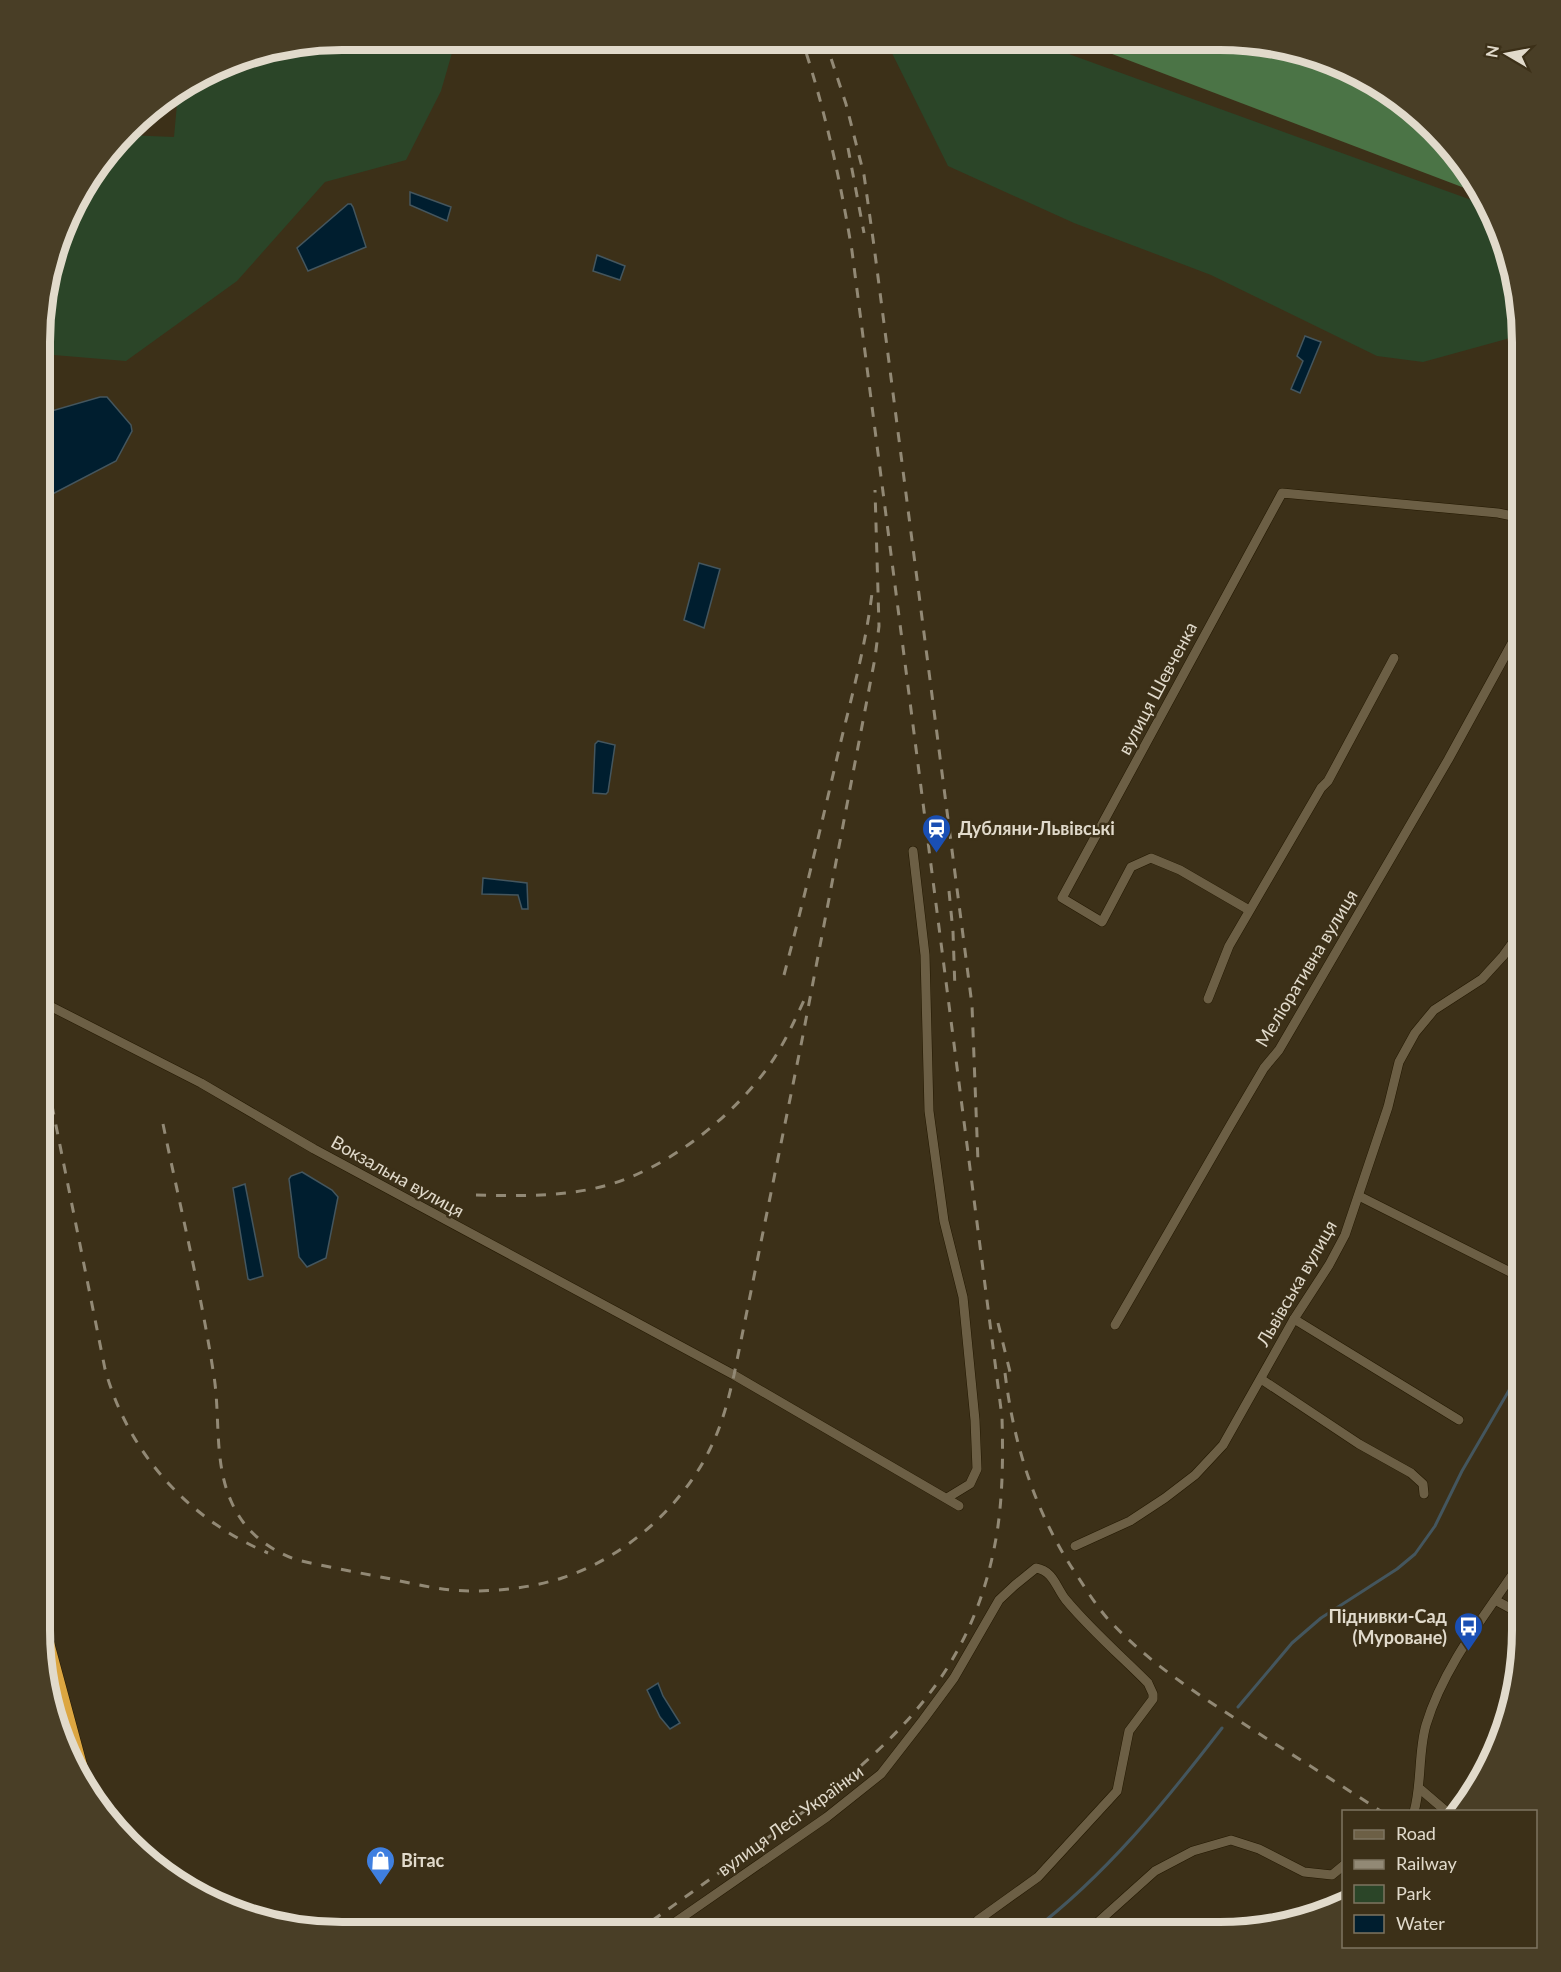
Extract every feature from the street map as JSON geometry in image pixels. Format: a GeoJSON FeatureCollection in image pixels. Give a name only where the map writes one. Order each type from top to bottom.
{"type":"FeatureCollection","features":[{"type":"Feature","properties":{"kind":"highway"},"geometry":{"type":"LineString","coordinates":[[51,1657],[76,1751]]}},
{"type":"Feature","properties":{"kind":"street","name":"вулиця Шевченка"},"geometry":{"type":"LineString","coordinates":[[1249,910],[1180,870],[1151,858],[1131,867],[1102,922],[1062,898],[1282,493],[1512,516]]}},
{"type":"Feature","properties":{"kind":"street","name":"Меліоративна вулиця"},"geometry":{"type":"LineString","coordinates":[[1115,1326],[1231,1124],[1264,1068],[1279,1050],[1448,760],[1512,643]]}},
{"type":"Feature","properties":{"kind":"street"},"geometry":{"type":"LineString","coordinates":[[1208,999],[1229,946],[1321,788],[1328,782],[1394,658]]}},
{"type":"Feature","properties":{"kind":"street"},"geometry":{"type":"LineString","coordinates":[[913,851],[925,955],[929,1111],[944,1221],[963,1297],[975,1420],[977,1469],[970,1484],[947,1498],[959,1506]]}},
{"type":"Feature","properties":{"kind":"street","name":"Львівська вулиця"},"geometry":{"type":"LineString","coordinates":[[1075,1546],[1130,1521],[1195,1475],[1223,1445],[1294,1319],[1340,1245],[1359,1196],[1388,1107],[1399,1062],[1415,1033],[1434,1010],[1482,979],[1512,944]]}},
{"type":"Feature","properties":{"kind":"street","name":"Вокзальна вулиця"},"geometry":{"type":"LineString","coordinates":[[50,1006],[201,1083],[334,1160],[740,1379],[947,1498]]}},
{"type":"Feature","properties":{"kind":"street"},"geometry":{"type":"LineString","coordinates":[[1359,1196],[1512,1273]]}},
{"type":"Feature","properties":{"kind":"street"},"geometry":{"type":"LineString","coordinates":[[1294,1319],[1459,1420]]}},
{"type":"Feature","properties":{"kind":"street"},"geometry":{"type":"LineString","coordinates":[[1261,1379],[1359,1444],[1411,1473],[1423,1484],[1425,1494]]}},
{"type":"Feature","properties":{"kind":"street","name":"вулиця Лесі Українки"},"geometry":{"type":"LineString","coordinates":[[675,1922],[827,1817],[881,1773],[954,1678],[999,1600],[1036,1568],[1045,1569],[1052,1576],[1065,1599],[1148,1683],[1153,1699],[1129,1731],[1117,1791],[1038,1877],[976,1922]]}},
{"type":"Feature","properties":{"kind":"street"},"geometry":{"type":"LineString","coordinates":[[1414,1810],[1419,1788],[1422,1740],[1430,1713],[1457,1660],[1512,1575]]}},
{"type":"Feature","properties":{"kind":"street"},"geometry":{"type":"LineString","coordinates":[[1495,1600],[1512,1609]]}},
{"type":"Feature","properties":{"kind":"street"},"geometry":{"type":"LineString","coordinates":[[1419,1788],[1445,1810]]}},
{"type":"Feature","properties":{"kind":"street"},"geometry":{"type":"LineString","coordinates":[[1098,1922],[1155,1871],[1193,1851],[1231,1840],[1259,1849],[1304,1872],[1332,1875],[1342,1867]]}},
{"type":"Feature","properties":{"kind":"green space"},"geometry":{"type":"Polygon","coordinates":[[[323,50],[453,50],[441,91],[406,160],[325,182],[237,281],[126,361],[50,355],[50,323],[59,266],[72,230],[89,196],[110,164],[135,135],[174,137],[177,100],[230,72],[266,59],[323,50]]]}},
{"type":"Feature","properties":{"kind":"green space"},"geometry":{"type":"Polygon","coordinates":[[[890,50],[1058,50],[1475,201],[1489,230],[1502,266],[1512,338],[1423,362],[1377,356],[1211,275],[1074,223],[948,166],[890,50]]]}},
{"type":"Feature","properties":{"kind":"green space"},"geometry":{"type":"Polygon","coordinates":[[[1102,50],[1238,50],[1276,55],[1313,65],[1365,89],[1412,122],[1439,149],[1468,189],[1102,50]]]}},
{"type":"Feature","properties":{"kind":"water"},"geometry":{"type":"Polygon","coordinates":[[[410,192],[451,207],[447,221],[410,205],[410,192]]]}},
{"type":"Feature","properties":{"kind":"water"},"geometry":{"type":"Polygon","coordinates":[[[348,204],[353,207],[366,247],[308,271],[297,248],[348,204]]]}},
{"type":"Feature","properties":{"kind":"water"},"geometry":{"type":"Polygon","coordinates":[[[597,255],[625,266],[620,280],[593,271],[597,255]]]}},
{"type":"Feature","properties":{"kind":"water"},"geometry":{"type":"Polygon","coordinates":[[[1305,336],[1321,342],[1300,393],[1291,389],[1303,361],[1297,356],[1305,336]]]}},
{"type":"Feature","properties":{"kind":"water"},"geometry":{"type":"Polygon","coordinates":[[[107,397],[131,425],[132,431],[116,461],[50,495],[50,411],[107,397]]]}},
{"type":"Feature","properties":{"kind":"water"},"geometry":{"type":"Polygon","coordinates":[[[699,563],[720,569],[704,628],[684,620],[699,563]]]}},
{"type":"Feature","properties":{"kind":"water"},"geometry":{"type":"Polygon","coordinates":[[[598,741],[615,745],[606,794],[593,793],[595,744],[598,741]]]}},
{"type":"Feature","properties":{"kind":"water"},"geometry":{"type":"Polygon","coordinates":[[[483,878],[527,883],[528,909],[522,909],[518,895],[482,894],[483,878]]]}},
{"type":"Feature","properties":{"kind":"water"},"geometry":{"type":"Polygon","coordinates":[[[302,1172],[332,1190],[338,1197],[326,1258],[307,1267],[299,1257],[289,1179],[302,1172]]]}},
{"type":"Feature","properties":{"kind":"water"},"geometry":{"type":"Polygon","coordinates":[[[245,1184],[263,1276],[250,1280],[233,1188],[245,1184]]]}},
{"type":"Feature","properties":{"kind":"water"},"geometry":{"type":"Polygon","coordinates":[[[658,1683],[663,1696],[680,1723],[670,1729],[660,1717],[647,1690],[658,1683]]]}},
{"type":"Feature","properties":{"kind":"waterway"},"geometry":{"type":"LineString","coordinates":[[1238,1707],[1292,1643],[1321,1618],[1397,1569],[1415,1554],[1435,1526],[1462,1471],[1512,1385]]}},
{"type":"Feature","properties":{"kind":"waterway"},"geometry":{"type":"LineString","coordinates":[[1043,1922],[1084,1886],[1133,1836],[1222,1728]]}},
{"type":"Feature","properties":{"kind":"railway"},"geometry":{"type":"LineString","coordinates":[[650,1922],[812,1806],[887,1741],[919,1707],[947,1669],[969,1626],[987,1579],[998,1526],[1001,1498],[1002,1417],[852,251],[831,144],[805,50]]}},
{"type":"Feature","properties":{"kind":"railway"},"geometry":{"type":"LineString","coordinates":[[828,50],[846,104],[864,175],[874,246],[972,1005],[978,1162]]}},
{"type":"Feature","properties":{"kind":"railway"},"geometry":{"type":"LineString","coordinates":[[848,148],[864,233]]}},
{"type":"Feature","properties":{"kind":"railway"},"geometry":{"type":"LineString","coordinates":[[163,1124],[208,1339],[225,1485],[236,1512],[258,1538],[286,1556],[297,1560],[432,1587],[483,1591],[529,1586],[562,1578],[607,1558],[649,1528],[684,1491],[710,1449],[727,1404],[734,1375],[802,1040],[875,658],[879,626],[875,490]]}},
{"type":"Feature","properties":{"kind":"railway"},"geometry":{"type":"LineString","coordinates":[[784,975],[858,669],[872,593]]}},
{"type":"Feature","properties":{"kind":"railway"},"geometry":{"type":"LineString","coordinates":[[949,891],[955,990]]}},
{"type":"Feature","properties":{"kind":"railway"},"geometry":{"type":"LineString","coordinates":[[476,1195],[510,1196],[576,1192],[608,1185],[655,1166],[720,1120],[756,1082],[781,1047],[805,998]]}},
{"type":"Feature","properties":{"kind":"railway"},"geometry":{"type":"LineString","coordinates":[[50,1096],[105,1369],[115,1400],[129,1428],[165,1480],[212,1522],[268,1553]]}},
{"type":"Feature","properties":{"kind":"railway"},"geometry":{"type":"LineString","coordinates":[[998,1323],[1012,1380]]}},
{"type":"Feature","properties":{"kind":"railway"},"geometry":{"type":"LineString","coordinates":[[1005,1373],[1014,1427],[1029,1480],[1039,1505],[1063,1553],[1107,1618],[1141,1651],[1179,1680],[1379,1810]]}},
{"type":"Feature","properties":{"kind":"place","name":"Дубляни-Львівські"},"geometry":{"type":"Point","coordinates":[937,854]}},
{"type":"Feature","properties":{"kind":"place","name":"Піднивки-Сад (Муроване)"},"geometry":{"type":"Point","coordinates":[1468,1652]}},
{"type":"Feature","properties":{"kind":"place","name":"Вітас"},"geometry":{"type":"Point","coordinates":[380,1886]}}]}
